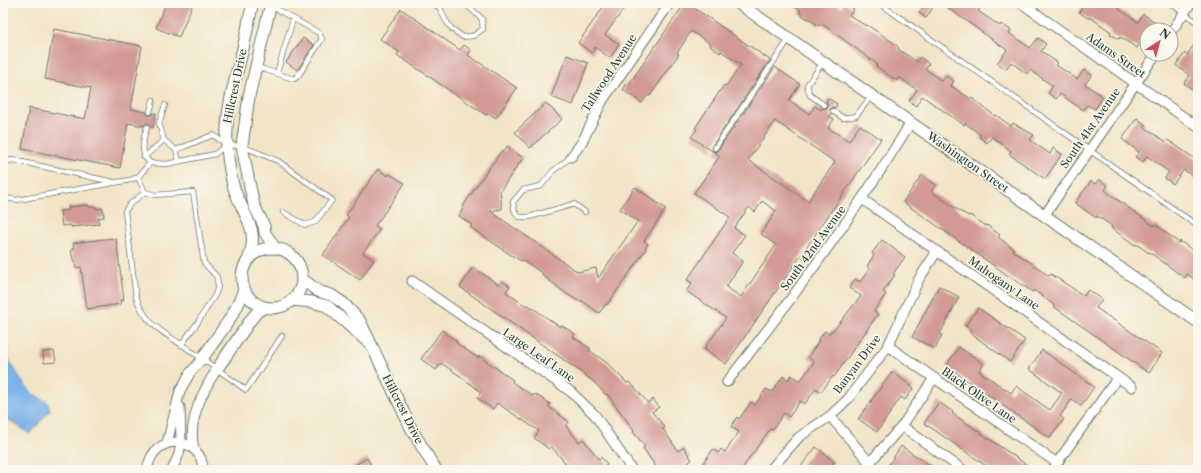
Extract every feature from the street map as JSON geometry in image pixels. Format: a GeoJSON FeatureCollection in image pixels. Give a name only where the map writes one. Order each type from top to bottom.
{"type":"FeatureCollection","features":[{"type":"Feature","properties":{"kind":"street","name":"Hillcrest Drive"},"geometry":{"type":"LineString","coordinates":[[202,359],[237,308],[242,298],[244,288],[242,278],[254,240],[251,229],[234,190],[227,145],[227,122],[232,93],[253,3]]}},
{"type":"Feature","properties":{"kind":"street","name":"Tallwood Avenue"},"geometry":{"type":"LineString","coordinates":[[572,156],[582,142],[603,100],[670,3]]}},
{"type":"Feature","properties":{"kind":"street","name":"Washington Street"},"geometry":{"type":"LineString","coordinates":[[738,3],[1198,322]]}},
{"type":"Feature","properties":{"kind":"street","name":"Adams Street"},"geometry":{"type":"LineString","coordinates":[[1021,3],[1198,127]]}},
{"type":"Feature","properties":{"kind":"street"},"geometry":{"type":"LineString","coordinates":[[1178,22],[1191,3]]}},
{"type":"Feature","properties":{"kind":"street","name":"Hillcrest Drive"},"geometry":{"type":"LineString","coordinates":[[271,5],[249,96],[242,146],[254,205],[264,226],[265,233],[275,248]]}},
{"type":"Feature","properties":{"kind":"street","name":"South 41st Avenue"},"geometry":{"type":"LineString","coordinates":[[1044,216],[1150,62]]}},
{"type":"Feature","properties":{"kind":"street","name":"South 42nd Avenue"},"geometry":{"type":"LineString","coordinates":[[728,382],[778,318],[862,199],[911,122]]}},
{"type":"Feature","properties":{"kind":"street","name":"Mahogany Lane"},"geometry":{"type":"LineString","coordinates":[[862,199],[1132,387]]}},
{"type":"Feature","properties":{"kind":"street"},"geometry":{"type":"LineString","coordinates":[[248,260],[256,253],[265,249],[275,248],[284,251],[293,257],[299,265],[302,279],[298,293],[292,300]]}},
{"type":"Feature","properties":{"kind":"street","name":"Banyan Drive"},"geometry":{"type":"LineString","coordinates":[[770,470],[799,437],[830,416],[848,399],[888,346],[920,279],[937,251]]}},
{"type":"Feature","properties":{"kind":"street","name":"Hillcrest Drive"},"geometry":{"type":"LineString","coordinates":[[302,279],[318,291],[331,295],[343,303],[360,321],[374,347],[385,374],[412,430],[436,470]]}},
{"type":"Feature","properties":{"kind":"street","name":"Large Leaf Lane"},"geometry":{"type":"LineString","coordinates":[[412,281],[570,391],[595,415],[632,470]]}},
{"type":"Feature","properties":{"kind":"street"},"geometry":{"type":"LineString","coordinates":[[244,288],[249,297],[256,303],[265,307]]}},
{"type":"Feature","properties":{"kind":"street","name":"Hillcrest Drive"},"geometry":{"type":"LineString","coordinates":[[265,307],[275,308],[292,300],[312,302],[327,306],[374,347]]}},
{"type":"Feature","properties":{"kind":"street"},"geometry":{"type":"LineString","coordinates":[[203,470],[200,457],[194,449],[191,438],[199,402],[217,369],[252,318],[258,311],[265,307]]}},
{"type":"Feature","properties":{"kind":"street","name":"Black Olive Lane"},"geometry":{"type":"LineString","coordinates":[[888,346],[1055,467]]}},
{"type":"Feature","properties":{"kind":"street"},"geometry":{"type":"LineString","coordinates":[[167,443],[180,391],[190,373],[202,359]]}},
{"type":"Feature","properties":{"kind":"street"},"geometry":{"type":"LineString","coordinates":[[1055,467],[1118,377]]}},
{"type":"Feature","properties":{"kind":"street"},"geometry":{"type":"LineString","coordinates":[[830,416],[869,468],[902,426],[934,378]]}},
{"type":"Feature","properties":{"kind":"street"},"geometry":{"type":"LineString","coordinates":[[172,470],[179,454],[180,391]]}},
{"type":"Feature","properties":{"kind":"street"},"geometry":{"type":"LineString","coordinates":[[902,426],[963,470]]}},
{"type":"Feature","properties":{"kind":"street"},"geometry":{"type":"LineString","coordinates":[[147,470],[148,461],[152,453],[167,443],[176,442],[185,444],[194,449]]}},
{"type":"Feature","properties":{"kind":"lane"},"geometry":{"type":"LineString","coordinates":[[433,3],[440,8],[446,21],[452,29],[463,37],[473,36],[483,29],[482,19],[465,3]]}},
{"type":"Feature","properties":{"kind":"lane"},"geometry":{"type":"LineString","coordinates":[[879,3],[1198,226]]}},
{"type":"Feature","properties":{"kind":"lane"},"geometry":{"type":"LineString","coordinates":[[1170,3],[1198,22]]}},
{"type":"Feature","properties":{"kind":"lane"},"geometry":{"type":"LineString","coordinates":[[256,67],[294,79],[298,76],[322,39],[319,33],[271,5]]}},
{"type":"Feature","properties":{"kind":"lane"},"geometry":{"type":"LineString","coordinates":[[278,73],[293,19]]}},
{"type":"Feature","properties":{"kind":"lane"},"geometry":{"type":"LineString","coordinates":[[715,148],[789,39]]}},
{"type":"Feature","properties":{"kind":"lane"},"geometry":{"type":"LineString","coordinates":[[823,62],[807,85],[810,95],[824,105]]}},
{"type":"Feature","properties":{"kind":"lane"},"geometry":{"type":"LineString","coordinates":[[833,111],[843,118],[856,116],[872,95]]}},
{"type":"Feature","properties":{"kind":"lane"},"geometry":{"type":"LineString","coordinates":[[150,112],[153,100]]}},
{"type":"Feature","properties":{"kind":"lane"},"geometry":{"type":"LineString","coordinates":[[165,105],[159,123],[164,140],[176,150],[179,161]]}},
{"type":"Feature","properties":{"kind":"lane"},"geometry":{"type":"LineString","coordinates":[[147,127],[142,146],[144,157],[150,162],[167,164],[215,154],[227,145]]}},
{"type":"Feature","properties":{"kind":"lane"},"geometry":{"type":"LineString","coordinates":[[176,150],[213,135],[227,145],[242,146],[278,161],[332,200],[315,222],[305,225],[283,212]]}},
{"type":"Feature","properties":{"kind":"lane"},"geometry":{"type":"LineString","coordinates":[[144,157],[164,140]]}},
{"type":"Feature","properties":{"kind":"lane"},"geometry":{"type":"LineString","coordinates":[[572,156],[553,171],[541,186],[523,190],[513,202],[514,209],[519,218],[530,217],[574,204],[585,212]]}},
{"type":"Feature","properties":{"kind":"lane"},"geometry":{"type":"LineString","coordinates":[[3,162],[13,160],[116,183]]}},
{"type":"Feature","properties":{"kind":"lane"},"geometry":{"type":"LineString","coordinates":[[3,196],[17,200],[116,183],[138,177],[150,162]]}},
{"type":"Feature","properties":{"kind":"lane"},"geometry":{"type":"LineString","coordinates":[[138,177],[145,192],[155,195],[193,192],[204,263],[217,277],[218,287],[215,295],[181,345]]}},
{"type":"Feature","properties":{"kind":"lane"},"geometry":{"type":"LineString","coordinates":[[145,192],[130,204],[125,211],[136,297],[141,310],[152,323],[163,334],[246,390],[282,336]]}},
{"type":"Feature","properties":{"kind":"water"},"geometry":{"type":"Polygon","coordinates":[[[3,314],[8,358],[21,380],[32,393],[47,402],[50,410],[30,434],[3,416],[3,314]]]}},
{"type":"Feature","properties":{"kind":"building"},"geometry":{"type":"Polygon","coordinates":[[[166,3],[193,3],[179,37],[156,28],[166,3]]]}},
{"type":"Feature","properties":{"kind":"building"},"geometry":{"type":"Polygon","coordinates":[[[606,3],[628,3],[605,35],[619,44],[610,58],[595,47],[592,53],[578,43],[606,3]]]}},
{"type":"Feature","properties":{"kind":"building"},"geometry":{"type":"Polygon","coordinates":[[[685,3],[687,3],[770,60],[712,146],[713,151],[715,152],[718,150],[775,67],[800,84],[789,100],[809,114],[815,106],[821,110],[822,108],[826,108],[828,105],[826,102],[828,98],[837,104],[835,108],[832,107],[830,109],[831,114],[829,116],[834,119],[828,128],[849,141],[860,125],[881,139],[726,364],[704,349],[726,318],[686,291],[692,283],[687,280],[730,217],[694,193],[720,156],[691,137],[697,129],[695,128],[724,85],[726,86],[741,65],[721,51],[720,53],[710,46],[711,44],[691,31],[677,53],[679,54],[650,96],[648,95],[642,103],[623,90],[627,83],[629,84],[685,3]],[[775,121],[748,160],[808,201],[835,162],[775,121]],[[762,201],[755,212],[749,207],[734,228],[745,235],[732,253],[743,261],[726,287],[741,297],[776,245],[761,234],[776,211],[762,201]]]}},
{"type":"Feature","properties":{"kind":"building"},"geometry":{"type":"Polygon","coordinates":[[[790,3],[834,3],[842,8],[845,3],[854,9],[849,15],[894,43],[899,48],[898,49],[917,62],[920,57],[929,64],[925,69],[942,81],[946,76],[954,81],[951,86],[971,99],[972,98],[995,116],[996,115],[1011,126],[1013,123],[1034,135],[1030,140],[1050,154],[1053,148],[1062,154],[1045,179],[1009,154],[1011,151],[992,137],[987,143],[979,137],[981,135],[965,123],[964,125],[922,96],[916,106],[909,101],[917,90],[899,77],[897,81],[876,66],[877,64],[821,23],[819,26],[799,13],[801,11],[790,3]]]}},
{"type":"Feature","properties":{"kind":"building"},"geometry":{"type":"Polygon","coordinates":[[[926,3],[936,3],[926,18],[919,13],[926,3]]]}},
{"type":"Feature","properties":{"kind":"building"},"geometry":{"type":"Polygon","coordinates":[[[941,3],[971,3],[980,9],[978,11],[1000,26],[1001,24],[1011,30],[1009,33],[1030,48],[1038,38],[1046,44],[1041,51],[1058,63],[1056,65],[1077,79],[1084,70],[1092,75],[1085,84],[1103,97],[1095,109],[1087,105],[1083,110],[1060,94],[1056,99],[1048,93],[1053,86],[1030,70],[1027,74],[1011,62],[1006,69],[997,63],[1007,50],[941,3]]]}},
{"type":"Feature","properties":{"kind":"building"},"geometry":{"type":"Polygon","coordinates":[[[1085,3],[1123,3],[1119,9],[1138,22],[1143,14],[1155,22],[1139,22],[1139,45],[1137,48],[1120,37],[1119,39],[1110,34],[1111,32],[1090,17],[1089,19],[1079,12],[1085,3]]]}},
{"type":"Feature","properties":{"kind":"building"},"geometry":{"type":"Polygon","coordinates":[[[401,9],[460,50],[464,45],[471,50],[468,55],[517,88],[496,118],[488,113],[486,115],[397,55],[399,52],[380,39],[401,9]]]}},
{"type":"Feature","properties":{"kind":"building"},"geometry":{"type":"Polygon","coordinates":[[[54,29],[142,46],[131,109],[146,112],[149,116],[156,113],[153,128],[148,123],[143,126],[128,123],[120,168],[22,149],[29,108],[85,119],[91,88],[45,79],[54,29]]]}},
{"type":"Feature","properties":{"kind":"building"},"geometry":{"type":"Polygon","coordinates":[[[303,38],[314,45],[297,70],[286,62],[303,38]]]}},
{"type":"Feature","properties":{"kind":"building"},"geometry":{"type":"Polygon","coordinates":[[[1198,39],[1198,94],[1184,83],[1190,76],[1176,65],[1185,53],[1187,55],[1198,39]]]}},
{"type":"Feature","properties":{"kind":"building"},"geometry":{"type":"Polygon","coordinates":[[[567,55],[588,63],[573,105],[551,97],[567,55]]]}},
{"type":"Feature","properties":{"kind":"building"},"geometry":{"type":"Polygon","coordinates":[[[546,103],[562,119],[530,148],[515,132],[546,103]]]}},
{"type":"Feature","properties":{"kind":"building"},"geometry":{"type":"Polygon","coordinates":[[[1137,118],[1146,125],[1144,127],[1166,142],[1168,140],[1198,161],[1198,180],[1184,170],[1173,184],[1165,178],[1169,172],[1147,156],[1143,162],[1135,157],[1139,152],[1122,139],[1137,118]]]}},
{"type":"Feature","properties":{"kind":"building"},"geometry":{"type":"Polygon","coordinates":[[[507,146],[523,158],[500,191],[502,209],[490,211],[578,272],[596,268],[598,278],[638,221],[620,209],[635,187],[666,209],[644,241],[648,244],[645,248],[646,249],[607,305],[606,304],[599,313],[581,300],[580,302],[567,294],[529,264],[508,253],[470,227],[472,225],[459,216],[464,207],[463,206],[480,181],[502,150],[504,151],[507,146]]]}},
{"type":"Feature","properties":{"kind":"building"},"geometry":{"type":"Polygon","coordinates":[[[378,169],[388,176],[389,174],[405,183],[375,226],[380,229],[363,253],[374,260],[360,280],[323,255],[349,217],[346,215],[378,169]]]}},
{"type":"Feature","properties":{"kind":"building"},"geometry":{"type":"Polygon","coordinates":[[[922,175],[936,185],[931,191],[961,212],[969,216],[970,215],[986,226],[987,225],[1000,235],[998,237],[1014,249],[1013,251],[1049,276],[1051,274],[1084,296],[1088,290],[1102,299],[1096,308],[1162,353],[1149,373],[1053,306],[1054,305],[1034,290],[1033,292],[1016,281],[903,202],[922,175]]]}},
{"type":"Feature","properties":{"kind":"building"},"geometry":{"type":"Polygon","coordinates":[[[1099,179],[1108,186],[1105,190],[1112,196],[1154,226],[1155,224],[1179,243],[1180,241],[1198,254],[1198,282],[1187,274],[1185,278],[1149,252],[1136,244],[1135,245],[1111,228],[1112,226],[1097,216],[1096,218],[1075,203],[1091,181],[1095,184],[1099,179]]]}},
{"type":"Feature","properties":{"kind":"building"},"geometry":{"type":"Polygon","coordinates":[[[88,205],[89,207],[97,207],[97,209],[103,208],[104,217],[98,218],[99,224],[71,227],[71,225],[62,226],[60,211],[69,210],[68,207],[88,205]]]}},
{"type":"Feature","properties":{"kind":"building"},"geometry":{"type":"Polygon","coordinates":[[[112,238],[116,239],[124,300],[120,300],[121,304],[87,309],[81,267],[76,268],[75,260],[73,260],[71,250],[74,249],[73,243],[112,238]]]}},
{"type":"Feature","properties":{"kind":"building"},"geometry":{"type":"Polygon","coordinates":[[[882,240],[905,257],[883,292],[886,294],[874,311],[878,314],[834,377],[833,376],[821,392],[816,388],[805,404],[800,401],[789,417],[784,413],[772,430],[770,429],[741,470],[699,470],[713,449],[718,453],[721,449],[725,452],[739,432],[731,427],[737,417],[739,419],[751,402],[755,405],[766,389],[772,392],[783,376],[788,380],[791,375],[800,381],[814,362],[808,357],[819,341],[818,340],[825,331],[829,334],[832,330],[833,331],[861,296],[849,288],[855,279],[860,282],[870,268],[867,266],[874,255],[872,253],[882,240]]]}},
{"type":"Feature","properties":{"kind":"building"},"geometry":{"type":"Polygon","coordinates":[[[473,267],[499,285],[502,281],[510,286],[506,292],[526,306],[527,304],[560,327],[561,325],[575,334],[573,337],[590,348],[589,350],[607,363],[627,383],[630,382],[648,403],[653,399],[659,407],[652,412],[665,427],[663,429],[678,451],[684,447],[692,460],[677,470],[658,470],[643,448],[645,446],[633,432],[634,431],[607,394],[606,395],[594,382],[581,372],[460,287],[473,267]]]}},
{"type":"Feature","properties":{"kind":"building"},"geometry":{"type":"Polygon","coordinates":[[[939,286],[959,297],[940,334],[942,335],[935,349],[912,337],[939,286]]]}},
{"type":"Feature","properties":{"kind":"building"},"geometry":{"type":"Polygon","coordinates":[[[978,308],[1025,340],[1010,362],[970,333],[971,330],[965,326],[978,308]]]}},
{"type":"Feature","properties":{"kind":"building"},"geometry":{"type":"Polygon","coordinates":[[[442,330],[457,342],[456,343],[478,358],[479,356],[513,380],[512,382],[533,396],[535,394],[550,404],[548,406],[569,422],[566,426],[579,442],[583,439],[599,459],[601,457],[607,464],[599,470],[571,470],[551,446],[549,449],[534,438],[539,431],[497,403],[493,409],[477,398],[481,392],[441,363],[436,370],[421,359],[442,330]]]}},
{"type":"Feature","properties":{"kind":"building"},"geometry":{"type":"Polygon","coordinates":[[[959,347],[984,364],[979,371],[1011,393],[1016,386],[1050,410],[1062,393],[1029,369],[1042,350],[1094,387],[1081,406],[1072,399],[1060,416],[1064,419],[1050,438],[946,366],[959,347]]]}},
{"type":"Feature","properties":{"kind":"building"},"geometry":{"type":"Polygon","coordinates":[[[54,351],[56,362],[44,363],[43,352],[54,351]]]}},
{"type":"Feature","properties":{"kind":"building"},"geometry":{"type":"Polygon","coordinates":[[[892,372],[914,388],[905,400],[901,397],[877,432],[858,419],[892,372]]]}},
{"type":"Feature","properties":{"kind":"building"},"geometry":{"type":"Polygon","coordinates":[[[939,402],[953,412],[952,413],[1034,470],[992,470],[924,423],[939,402]]]}},
{"type":"Feature","properties":{"kind":"building"},"geometry":{"type":"Polygon","coordinates":[[[901,446],[937,470],[885,470],[901,446]]]}},
{"type":"Feature","properties":{"kind":"building"},"geometry":{"type":"Polygon","coordinates":[[[816,447],[834,462],[828,470],[798,470],[816,447]]]}},
{"type":"Feature","properties":{"kind":"building"},"geometry":{"type":"Polygon","coordinates":[[[367,458],[374,470],[346,470],[367,458]]]}}]}
